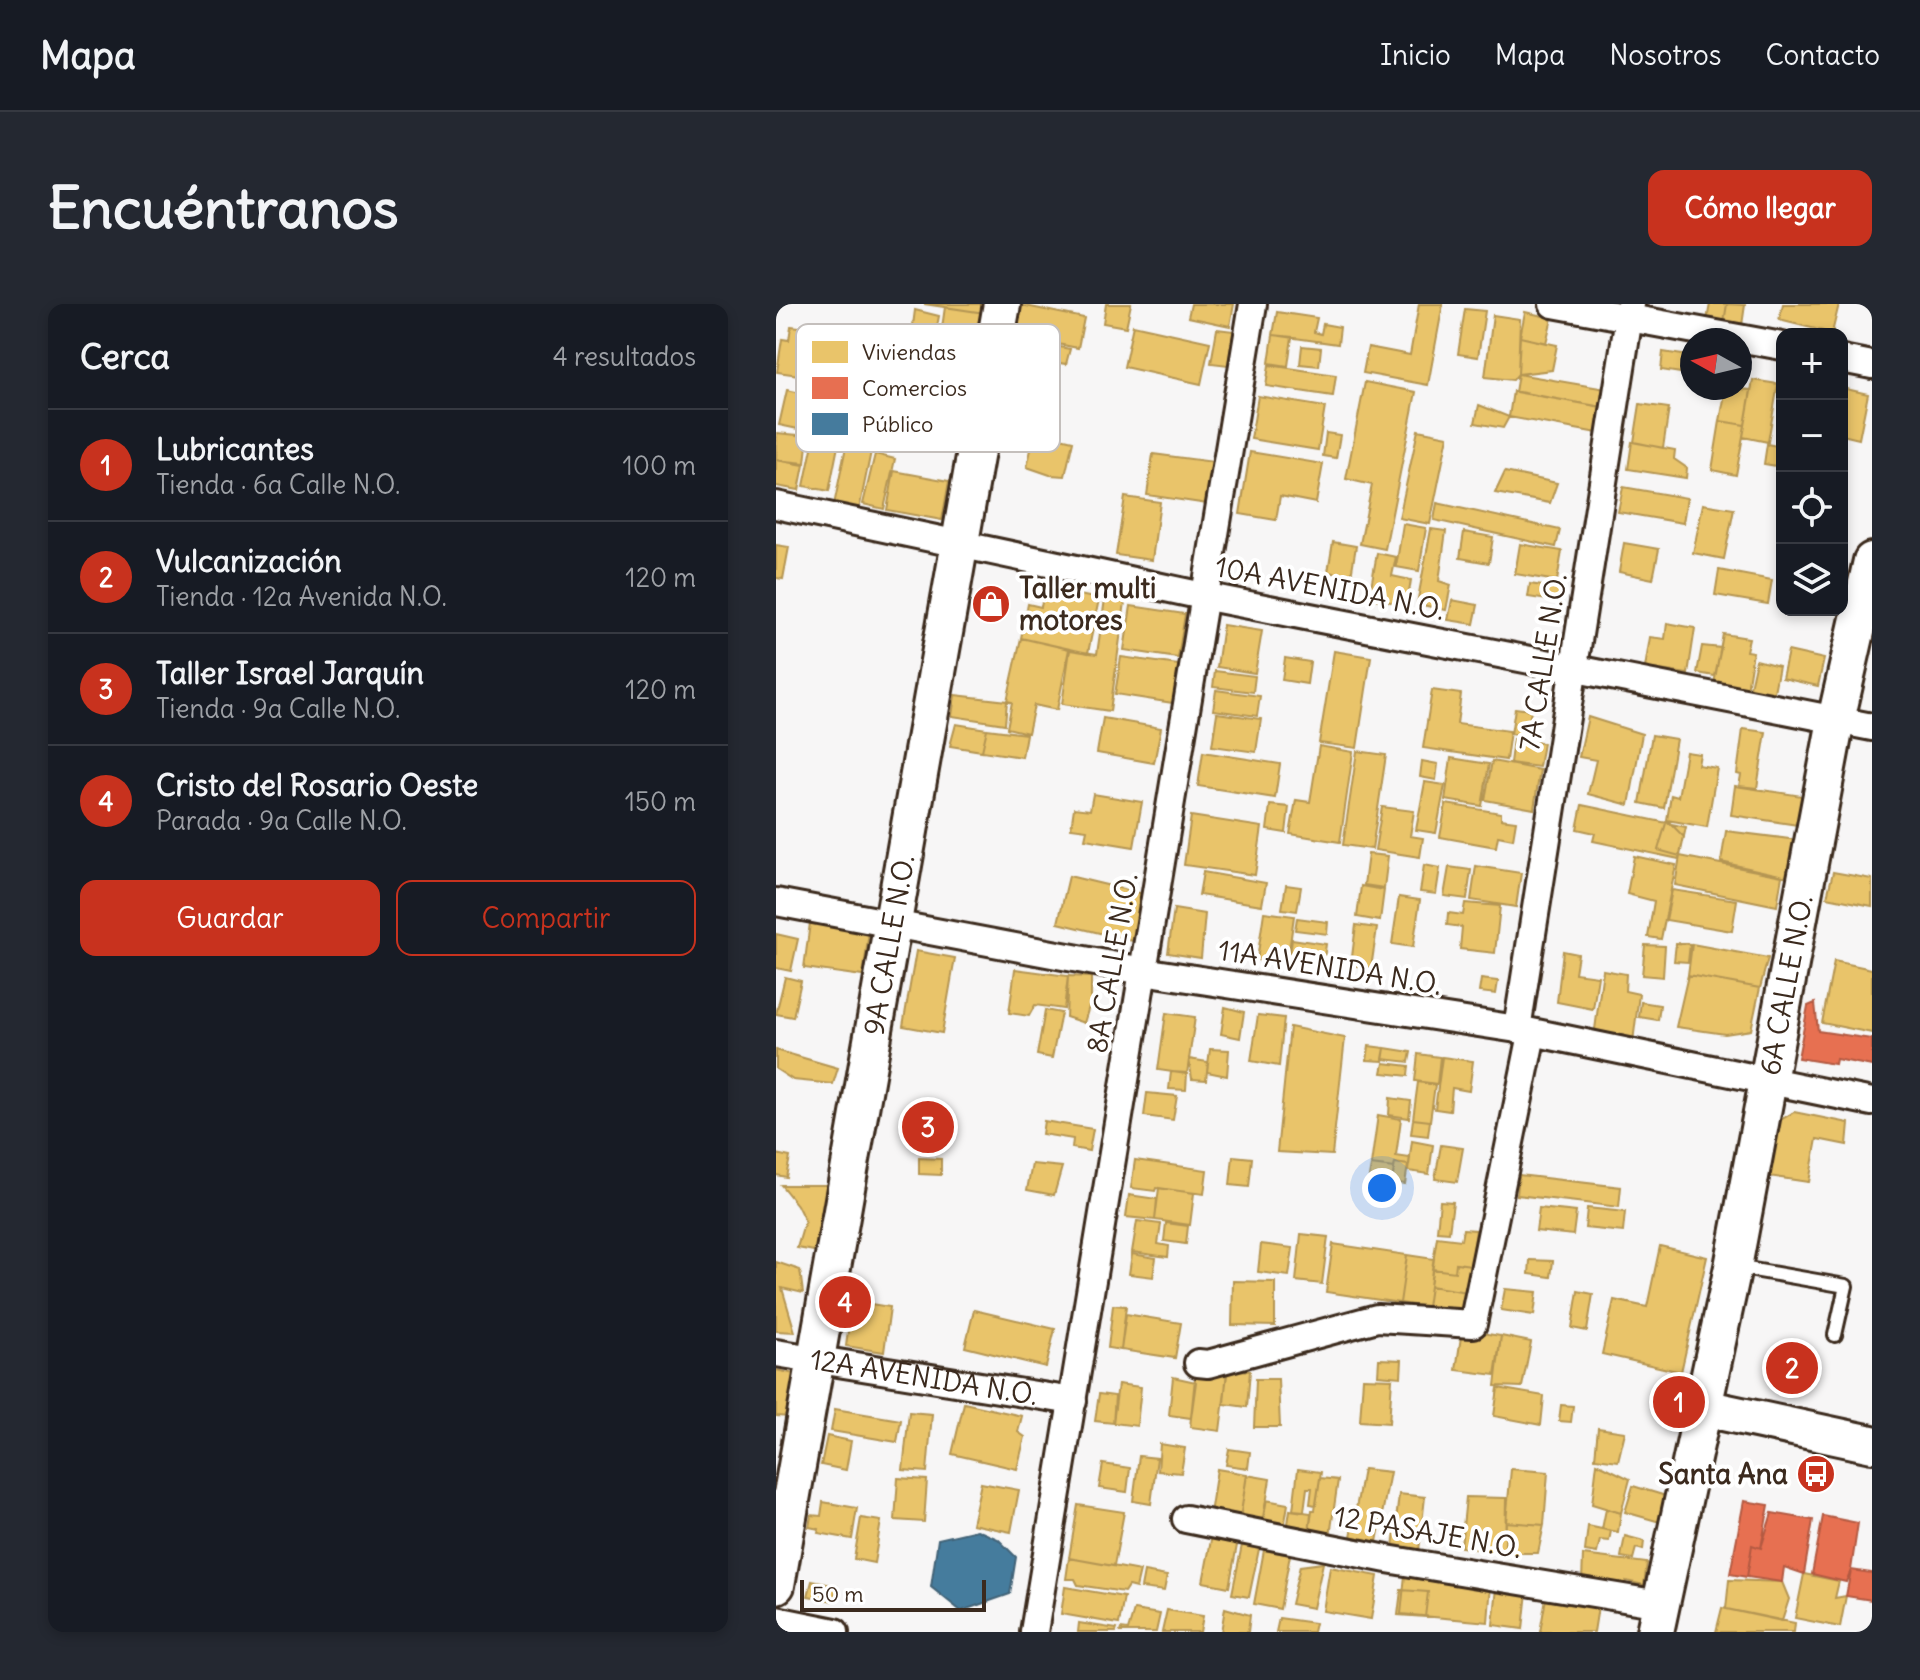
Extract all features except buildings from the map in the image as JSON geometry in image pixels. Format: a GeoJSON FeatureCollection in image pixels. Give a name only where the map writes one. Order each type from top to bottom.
{"type":"FeatureCollection","features":[{"type":"Feature","properties":{"kind":"street","name":"9A CALLE N.O."},"geometry":{"type":"LineString","coordinates":[[998,324],[1002,304]]}},
{"type":"Feature","properties":{"kind":"street","name":"8A CALLE N.O."},"geometry":{"type":"LineString","coordinates":[[1034,1632],[1208,597],[1253,304]]}},
{"type":"Feature","properties":{"kind":"street"},"geometry":{"type":"LineString","coordinates":[[1553,304],[1630,311],[1776,345]]}},
{"type":"Feature","properties":{"kind":"street","name":"7A CALLE N.O."},"geometry":{"type":"LineString","coordinates":[[1198,1363],[1208,1364],[1377,1318],[1473,1324],[1524,1031],[1574,669],[1630,311]]}},
{"type":"Feature","properties":{"kind":"street"},"geometry":{"type":"LineString","coordinates":[[1848,360],[1872,365]]}},
{"type":"Feature","properties":{"kind":"street","name":"9A CALLE N.O."},"geometry":{"type":"LineString","coordinates":[[776,1585],[975,452]]}},
{"type":"Feature","properties":{"kind":"street","name":"10A AVENIDA N.O."},"geometry":{"type":"LineString","coordinates":[[776,505],[1208,597],[1872,727]]}},
{"type":"Feature","properties":{"kind":"street","name":"6A CALLE N.O."},"geometry":{"type":"LineString","coordinates":[[1657,1618],[1733,1267],[1836,720],[1872,561]]}},
{"type":"Feature","properties":{"kind":"street","name":"11A AVENIDA N.O."},"geometry":{"type":"LineString","coordinates":[[776,902],[1143,971],[1524,1031],[1872,1102]]}},
{"type":"Feature","properties":{"kind":"street","name":"12A AVENIDA N.O."},"geometry":{"type":"LineString","coordinates":[[776,1353],[1073,1401]]}},
{"type":"Feature","properties":{"kind":"street"},"geometry":{"type":"LineString","coordinates":[[1704,1408],[1872,1444]]}},
{"type":"Feature","properties":{"kind":"street","name":"12 PASAJE N.O."},"geometry":{"type":"LineString","coordinates":[[1186,1519],[1657,1618]]}},
{"type":"Feature","properties":{"kind":"street"},"geometry":{"type":"LineString","coordinates":[[776,1620],[835,1632]]}},
{"type":"Feature","properties":{"kind":"lane"},"geometry":{"type":"LineString","coordinates":[[1733,1267],[1846,1286],[1835,1335]]}},
{"type":"Feature","properties":{"kind":"place","name":"Taller multi motores"},"geometry":{"type":"Point","coordinates":[991,604]}},
{"type":"Feature","properties":{"kind":"place","name":"Taller Israel Jarquín"},"geometry":{"type":"Point","coordinates":[928,1127]}},
{"type":"Feature","properties":{"kind":"place","name":"Cristo del Rosario Oeste"},"geometry":{"type":"Point","coordinates":[845,1302]}},
{"type":"Feature","properties":{"kind":"place","name":"Vulcanización"},"geometry":{"type":"Point","coordinates":[1792,1368]}},
{"type":"Feature","properties":{"kind":"place","name":"Lubricantes"},"geometry":{"type":"Point","coordinates":[1679,1402]}},
{"type":"Feature","properties":{"kind":"place","name":"Santa Ana"},"geometry":{"type":"Point","coordinates":[1816,1474]}}]}
